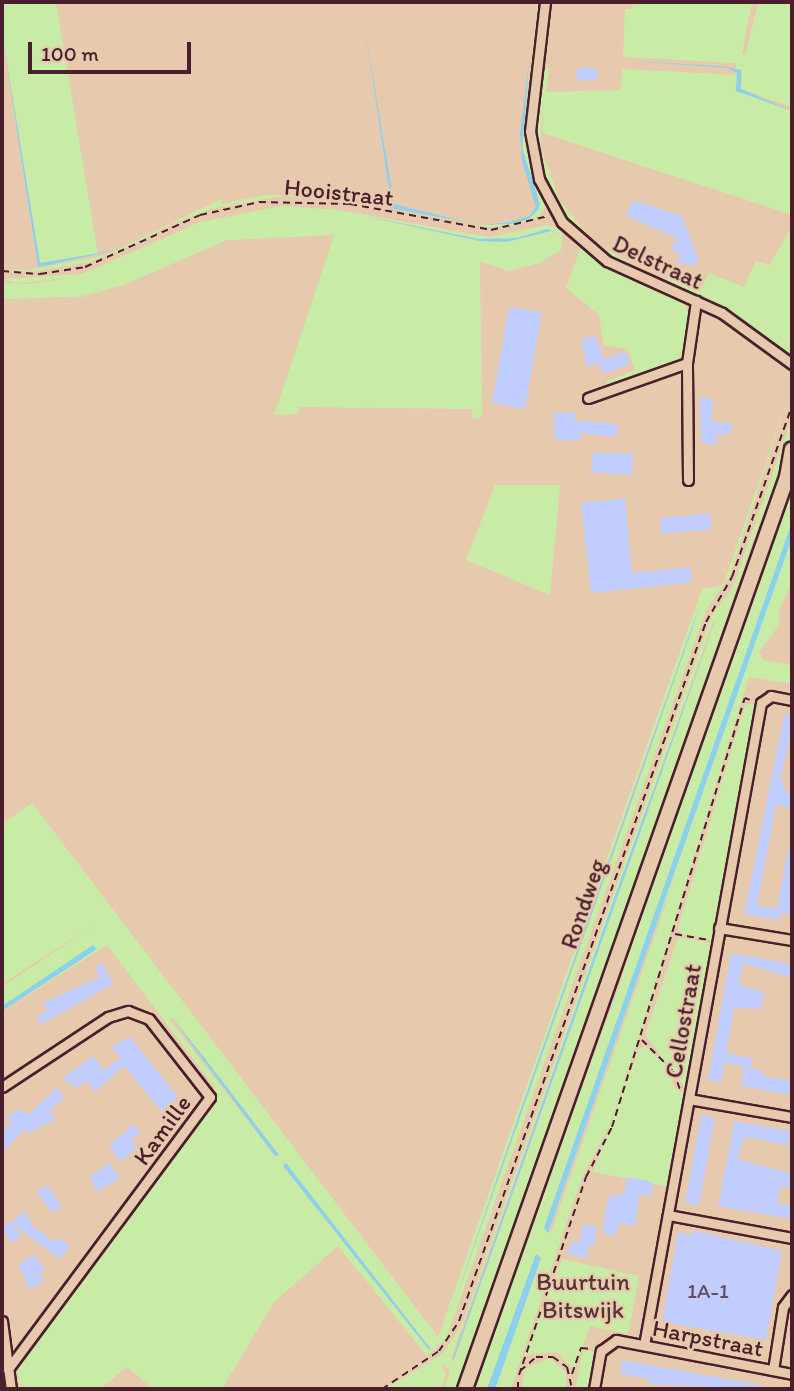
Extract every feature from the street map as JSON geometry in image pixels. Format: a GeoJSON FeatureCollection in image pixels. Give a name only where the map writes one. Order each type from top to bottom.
{"type":"FeatureCollection","features":[{"type":"Feature","properties":{"kind":"main road","name":"Rondweg"},"geometry":{"type":"LineString","coordinates":[[465,1389],[790,473],[792,449]]}},
{"type":"Feature","properties":{"kind":"street","name":"Delstraat"},"geometry":{"type":"LineString","coordinates":[[545,2],[530,131],[539,179],[555,213],[601,257],[745,327],[792,364]]}},
{"type":"Feature","properties":{"kind":"street"},"geometry":{"type":"LineString","coordinates":[[688,480],[687,363],[696,301]]}},
{"type":"Feature","properties":{"kind":"street"},"geometry":{"type":"LineString","coordinates":[[588,398],[687,363]]}},
{"type":"Feature","properties":{"kind":"street"},"geometry":{"type":"LineString","coordinates":[[761,703],[771,696],[792,700]]}},
{"type":"Feature","properties":{"kind":"street","name":"Cellostraat"},"geometry":{"type":"LineString","coordinates":[[644,1345],[761,703]]}},
{"type":"Feature","properties":{"kind":"street"},"geometry":{"type":"LineString","coordinates":[[719,928],[792,940]]}},
{"type":"Feature","properties":{"kind":"street","name":"Kamille"},"geometry":{"type":"LineString","coordinates":[[2,1087],[108,1017],[128,1011],[149,1019],[210,1097],[8,1369]]}},
{"type":"Feature","properties":{"kind":"street"},"geometry":{"type":"LineString","coordinates":[[690,1095],[792,1117]]}},
{"type":"Feature","properties":{"kind":"street"},"geometry":{"type":"LineString","coordinates":[[668,1215],[792,1238]]}},
{"type":"Feature","properties":{"kind":"street"},"geometry":{"type":"LineString","coordinates":[[773,1370],[783,1307],[792,1295]]}},
{"type":"Feature","properties":{"kind":"street"},"geometry":{"type":"LineString","coordinates":[[2,1321],[11,1389]]}},
{"type":"Feature","properties":{"kind":"street","name":"Harpstraat"},"geometry":{"type":"LineString","coordinates":[[601,1351],[616,1340],[792,1374]]}},
{"type":"Feature","properties":{"kind":"street"},"geometry":{"type":"LineString","coordinates":[[594,1389],[601,1351]]}},
{"type":"Feature","properties":{"kind":"path","name":"Hooistraat"},"geometry":{"type":"LineString","coordinates":[[2,271],[40,274],[85,267],[200,215],[258,202],[338,203],[491,230],[521,226],[555,213]]}},
{"type":"Feature","properties":{"kind":"path","name":"Rondweg"},"geometry":{"type":"LineString","coordinates":[[382,1389],[439,1351],[460,1321],[706,622],[732,578],[792,406]]}},
{"type":"Feature","properties":{"kind":"path"},"geometry":{"type":"LineString","coordinates":[[517,1388],[519,1375],[586,1177],[612,1128],[745,698],[761,703]]}},
{"type":"Feature","properties":{"kind":"path"},"geometry":{"type":"LineString","coordinates":[[674,934],[716,942]]}},
{"type":"Feature","properties":{"kind":"path"},"geometry":{"type":"LineString","coordinates":[[641,1039],[673,1071],[676,1086],[690,1095]]}},
{"type":"Feature","properties":{"kind":"path"},"geometry":{"type":"LineString","coordinates":[[572,1389],[571,1374],[581,1348],[601,1351]]}},
{"type":"Feature","properties":{"kind":"path"},"geometry":{"type":"LineString","coordinates":[[519,1375],[528,1361],[544,1356],[561,1361],[571,1374]]}},
{"type":"Feature","properties":{"kind":"green space"},"geometry":{"type":"Polygon","coordinates":[[[2,2],[56,2],[98,255],[40,263],[2,33],[2,2]]]}},
{"type":"Feature","properties":{"kind":"green space"},"geometry":{"type":"Polygon","coordinates":[[[538,2],[542,2],[527,141],[547,205],[539,216],[512,226],[488,227],[361,202],[282,196],[211,209],[172,224],[131,246],[90,262],[33,272],[2,269],[28,270],[106,255],[223,198],[221,204],[266,195],[311,195],[309,190],[481,225],[529,219],[540,204],[522,148],[538,2]]]}},
{"type":"Feature","properties":{"kind":"green space"},"geometry":{"type":"Polygon","coordinates":[[[633,2],[752,2],[742,54],[746,54],[758,2],[792,2],[792,107],[741,89],[742,72],[734,89],[792,111],[792,215],[543,133],[543,100],[540,146],[560,201],[592,240],[626,261],[632,259],[624,265],[600,253],[568,226],[539,172],[534,126],[540,71],[549,67],[546,92],[621,90],[622,69],[735,75],[736,63],[623,57],[625,9],[632,9],[633,2]]]}},
{"type":"Feature","properties":{"kind":"green space"},"geometry":{"type":"Polygon","coordinates":[[[281,206],[338,210],[489,237],[547,225],[563,229],[561,250],[539,263],[509,271],[480,261],[482,417],[473,419],[472,409],[299,407],[297,414],[274,415],[334,235],[227,240],[126,284],[81,298],[28,304],[79,298],[125,284],[78,297],[2,299],[2,283],[31,284],[72,278],[16,283],[2,279],[82,274],[200,222],[281,206]],[[363,216],[480,241],[506,242],[551,231],[562,234],[547,229],[517,238],[479,239],[363,216]]]}},
{"type":"Feature","properties":{"kind":"green space"},"geometry":{"type":"Polygon","coordinates":[[[792,227],[792,348],[788,353],[667,284],[668,275],[701,289],[709,273],[744,287],[756,261],[769,265],[792,227]]]}},
{"type":"Feature","properties":{"kind":"green space"},"geometry":{"type":"Polygon","coordinates":[[[581,247],[604,264],[681,298],[689,315],[685,357],[677,365],[609,388],[606,382],[635,370],[627,349],[604,345],[599,315],[566,288],[581,247]]]}},
{"type":"Feature","properties":{"kind":"green space"},"geometry":{"type":"Polygon","coordinates":[[[792,388],[729,578],[707,608],[446,1339],[427,1356],[338,1246],[274,1302],[222,1389],[153,1389],[127,1367],[100,1389],[20,1389],[17,1367],[205,1091],[216,1089],[107,945],[2,1012],[98,948],[2,1006],[2,987],[108,916],[2,984],[2,824],[32,803],[438,1337],[702,589],[723,585],[792,388]],[[698,611],[638,776],[450,1315],[614,852],[698,611]],[[169,1019],[275,1156],[279,1155],[174,1019],[169,1019]],[[285,1163],[283,1166],[430,1351],[285,1163]]]}},
{"type":"Feature","properties":{"kind":"green space"},"geometry":{"type":"Polygon","coordinates":[[[792,418],[792,437],[770,509],[759,524],[459,1389],[444,1389],[450,1370],[441,1363],[446,1374],[441,1389],[386,1389],[442,1354],[462,1324],[711,617],[733,587],[792,418]],[[715,621],[451,1358],[454,1359],[715,621]]]}},
{"type":"Feature","properties":{"kind":"green space"},"geometry":{"type":"Polygon","coordinates":[[[792,480],[792,582],[779,610],[779,625],[759,652],[763,660],[792,665],[792,684],[749,677],[609,1127],[582,1177],[511,1389],[495,1389],[541,1258],[536,1254],[487,1389],[471,1389],[617,992],[650,881],[792,480]],[[675,878],[615,1025],[544,1228],[548,1233],[551,1232],[675,878]]]}},
{"type":"Feature","properties":{"kind":"green space"},"geometry":{"type":"Polygon","coordinates":[[[495,485],[560,485],[550,595],[466,560],[495,485]]]}},
{"type":"Feature","properties":{"kind":"green space"},"geometry":{"type":"Polygon","coordinates":[[[755,703],[712,940],[682,934],[678,928],[745,705],[755,703]]]}},
{"type":"Feature","properties":{"kind":"green space"},"geometry":{"type":"Polygon","coordinates":[[[678,937],[711,943],[685,1087],[645,1035],[678,937]]]}},
{"type":"Feature","properties":{"kind":"green space"},"geometry":{"type":"Polygon","coordinates":[[[645,1046],[667,1066],[675,1089],[685,1094],[668,1187],[593,1172],[639,1049],[645,1046]]]}},
{"type":"Feature","properties":{"kind":"green space","name":"Buurtuin Bitswijk"},"geometry":{"type":"Polygon","coordinates":[[[562,1259],[639,1276],[628,1334],[590,1326],[574,1370],[557,1352],[525,1355],[562,1259]]]}},
{"type":"Feature","properties":{"kind":"green space"},"geometry":{"type":"Polygon","coordinates":[[[583,1350],[596,1352],[589,1389],[575,1389],[583,1350]]]}},
{"type":"Feature","properties":{"kind":"green space"},"geometry":{"type":"Polygon","coordinates":[[[549,1358],[566,1372],[566,1389],[521,1389],[525,1369],[549,1358]]]}},
{"type":"Feature","properties":{"kind":"water"},"geometry":{"type":"Polygon","coordinates":[[[365,28],[394,204],[471,223],[319,195],[391,203],[365,28]]]}},
{"type":"Feature","properties":{"kind":"water"},"geometry":{"type":"Polygon","coordinates":[[[2,33],[40,263],[122,249],[38,267],[2,33]]]}},
{"type":"Feature","properties":{"kind":"water"},"geometry":{"type":"Polygon","coordinates":[[[530,55],[522,148],[540,204],[529,219],[512,224],[480,225],[510,222],[530,216],[536,207],[522,161],[520,133],[530,55]]]}},
{"type":"Feature","properties":{"kind":"water"},"geometry":{"type":"Polygon","coordinates":[[[630,61],[722,66],[741,70],[741,89],[792,111],[736,91],[737,73],[728,68],[630,61]]]}},
{"type":"Feature","properties":{"kind":"water"},"geometry":{"type":"Polygon","coordinates":[[[360,215],[479,239],[517,238],[547,229],[562,235],[551,231],[506,242],[480,241],[360,215]]]}},
{"type":"Feature","properties":{"kind":"water"},"geometry":{"type":"Polygon","coordinates":[[[792,522],[792,538],[548,1233],[544,1228],[792,522]]]}},
{"type":"Feature","properties":{"kind":"water"},"geometry":{"type":"Polygon","coordinates":[[[698,610],[693,627],[450,1315],[524,1100],[698,610]]]}},
{"type":"Feature","properties":{"kind":"water"},"geometry":{"type":"Polygon","coordinates":[[[715,621],[454,1359],[452,1361],[622,876],[715,621]]]}},
{"type":"Feature","properties":{"kind":"water"},"geometry":{"type":"Polygon","coordinates":[[[93,945],[97,949],[2,1011],[2,1006],[93,945]]]}},
{"type":"Feature","properties":{"kind":"water"},"geometry":{"type":"Polygon","coordinates":[[[171,1017],[203,1056],[279,1155],[275,1156],[171,1017]]]}},
{"type":"Feature","properties":{"kind":"water"},"geometry":{"type":"Polygon","coordinates":[[[286,1163],[430,1348],[430,1351],[283,1166],[286,1163]]]}},
{"type":"Feature","properties":{"kind":"water"},"geometry":{"type":"Polygon","coordinates":[[[536,1254],[541,1258],[495,1389],[487,1389],[536,1254]]]}},
{"type":"Feature","properties":{"kind":"building"},"geometry":{"type":"Polygon","coordinates":[[[577,68],[597,68],[597,80],[577,80],[577,68]]]}},
{"type":"Feature","properties":{"kind":"building"},"geometry":{"type":"Polygon","coordinates":[[[633,200],[682,216],[699,260],[693,266],[677,262],[680,254],[671,250],[677,238],[626,216],[633,200]]]}},
{"type":"Feature","properties":{"kind":"building"},"geometry":{"type":"Polygon","coordinates":[[[509,307],[542,312],[525,409],[492,403],[509,307]]]}},
{"type":"Feature","properties":{"kind":"building"},"geometry":{"type":"Polygon","coordinates":[[[595,335],[604,359],[625,351],[630,364],[603,374],[599,363],[587,367],[581,340],[595,335]]]}},
{"type":"Feature","properties":{"kind":"building"},"geometry":{"type":"Polygon","coordinates":[[[700,397],[713,399],[711,422],[732,423],[731,434],[717,434],[717,444],[701,443],[700,397]]]}},
{"type":"Feature","properties":{"kind":"building"},"geometry":{"type":"Polygon","coordinates":[[[575,412],[575,420],[618,424],[616,437],[581,433],[581,440],[555,440],[554,413],[575,412]]]}},
{"type":"Feature","properties":{"kind":"building"},"geometry":{"type":"Polygon","coordinates":[[[592,453],[633,453],[632,475],[591,472],[592,453]]]}},
{"type":"Feature","properties":{"kind":"building"},"geometry":{"type":"Polygon","coordinates":[[[625,498],[632,573],[690,567],[692,582],[591,593],[581,503],[625,498]]]}},
{"type":"Feature","properties":{"kind":"building"},"geometry":{"type":"Polygon","coordinates":[[[710,513],[712,529],[661,534],[660,518],[710,513]]]}},
{"type":"Feature","properties":{"kind":"building"},"geometry":{"type":"Polygon","coordinates":[[[784,714],[792,716],[792,729],[780,781],[785,782],[784,791],[792,792],[792,808],[776,805],[757,905],[777,909],[788,849],[792,850],[792,896],[789,914],[781,913],[780,920],[744,914],[784,714]]]}},
{"type":"Feature","properties":{"kind":"building"},"geometry":{"type":"Polygon","coordinates":[[[731,953],[792,964],[792,978],[743,963],[739,984],[764,992],[761,1009],[734,1008],[726,1053],[752,1058],[751,1068],[763,1071],[762,1076],[791,1081],[789,1095],[742,1086],[743,1066],[724,1063],[721,1082],[708,1080],[731,953]]]}},
{"type":"Feature","properties":{"kind":"building"},"geometry":{"type":"Polygon","coordinates":[[[102,962],[113,984],[41,1024],[36,1017],[47,1010],[42,1003],[100,977],[95,968],[102,962]]]}},
{"type":"Feature","properties":{"kind":"building"},"geometry":{"type":"Polygon","coordinates":[[[130,1037],[178,1097],[161,1111],[124,1066],[95,1092],[87,1081],[77,1088],[62,1078],[93,1056],[104,1070],[121,1058],[111,1046],[130,1037]]]}},
{"type":"Feature","properties":{"kind":"building"},"geometry":{"type":"Polygon","coordinates":[[[57,1087],[64,1098],[50,1110],[56,1119],[28,1133],[25,1129],[2,1152],[2,1129],[12,1125],[7,1117],[18,1109],[29,1114],[57,1087]]]}},
{"type":"Feature","properties":{"kind":"building"},"geometry":{"type":"Polygon","coordinates":[[[701,1115],[715,1118],[699,1205],[685,1203],[701,1115]]]}},
{"type":"Feature","properties":{"kind":"building"},"geometry":{"type":"Polygon","coordinates":[[[734,1121],[790,1131],[788,1145],[744,1137],[738,1159],[792,1174],[792,1188],[781,1186],[777,1203],[792,1206],[792,1219],[718,1206],[734,1121]]]}},
{"type":"Feature","properties":{"kind":"building"},"geometry":{"type":"Polygon","coordinates":[[[133,1124],[140,1133],[131,1139],[137,1148],[120,1162],[109,1146],[133,1124]]]}},
{"type":"Feature","properties":{"kind":"building"},"geometry":{"type":"Polygon","coordinates":[[[109,1163],[120,1178],[96,1192],[90,1176],[109,1163]]]}},
{"type":"Feature","properties":{"kind":"building"},"geometry":{"type":"Polygon","coordinates":[[[627,1177],[653,1182],[651,1196],[639,1194],[636,1226],[619,1223],[616,1236],[602,1233],[608,1197],[624,1193],[627,1177]]]}},
{"type":"Feature","properties":{"kind":"building"},"geometry":{"type":"Polygon","coordinates":[[[47,1185],[62,1207],[52,1213],[37,1192],[47,1185]]]}},
{"type":"Feature","properties":{"kind":"building"},"geometry":{"type":"Polygon","coordinates":[[[25,1211],[34,1227],[55,1242],[58,1238],[71,1245],[60,1259],[13,1225],[21,1236],[11,1243],[2,1228],[25,1211]]]}},
{"type":"Feature","properties":{"kind":"building"},"geometry":{"type":"Polygon","coordinates":[[[583,1224],[597,1227],[594,1246],[589,1245],[586,1258],[567,1254],[572,1241],[579,1243],[583,1224]]]}},
{"type":"Feature","properties":{"kind":"building"},"geometry":{"type":"Polygon","coordinates":[[[692,1230],[782,1251],[766,1340],[662,1322],[678,1232],[691,1235],[692,1230]]]}},
{"type":"Feature","properties":{"kind":"building"},"geometry":{"type":"Polygon","coordinates":[[[34,1254],[45,1270],[39,1274],[44,1281],[30,1290],[18,1265],[34,1254]]]}},
{"type":"Feature","properties":{"kind":"building"},"geometry":{"type":"Polygon","coordinates":[[[622,1360],[760,1385],[760,1389],[649,1384],[650,1379],[620,1374],[622,1360]]]}}]}
